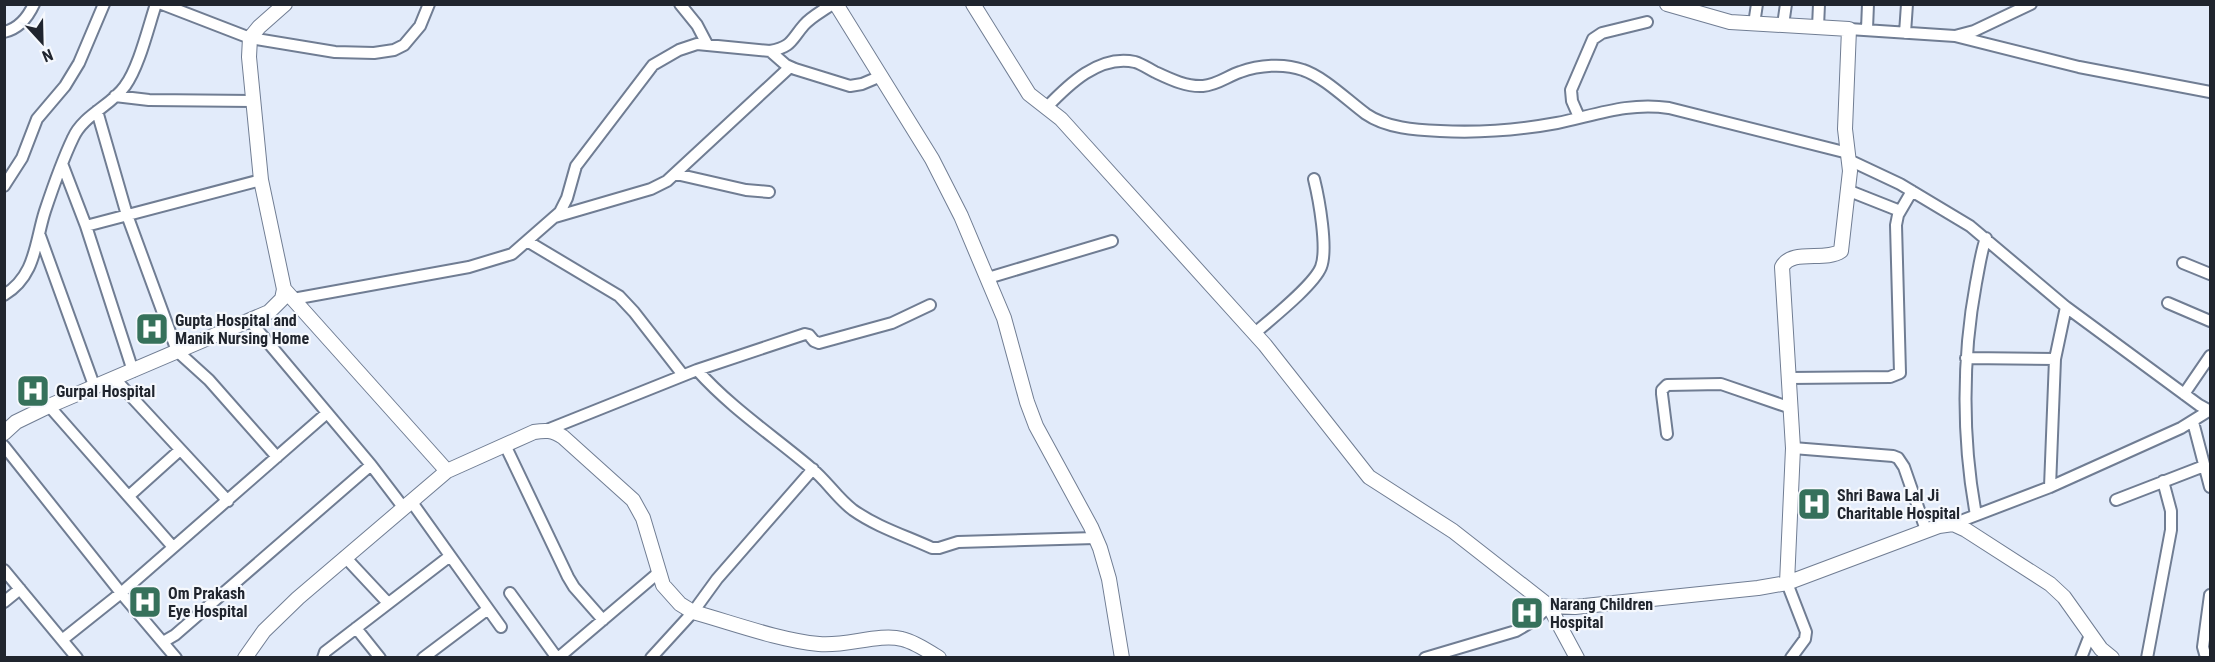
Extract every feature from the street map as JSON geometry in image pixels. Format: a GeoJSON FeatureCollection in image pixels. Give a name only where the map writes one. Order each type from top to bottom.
{"type":"FeatureCollection","features":[{"type":"Feature","properties":{"kind":"street"},"geometry":{"type":"LineString","coordinates":[[4,32],[20,24],[34,4]]}},
{"type":"Feature","properties":{"kind":"street"},"geometry":{"type":"LineString","coordinates":[[4,186],[22,158],[37,119],[65,86],[79,63],[104,4]]}},
{"type":"Feature","properties":{"kind":"street"},"geometry":{"type":"LineString","coordinates":[[4,295],[20,283],[33,261],[46,208],[77,130],[124,87],[133,72],[156,4]]}},
{"type":"Feature","properties":{"kind":"street"},"geometry":{"type":"LineString","coordinates":[[162,4],[250,38],[335,52],[374,53],[394,50],[404,45],[414,35],[429,4]]}},
{"type":"Feature","properties":{"kind":"street"},"geometry":{"type":"LineString","coordinates":[[285,4],[250,38],[249,57],[261,180],[289,294],[447,471]]}},
{"type":"Feature","properties":{"kind":"street"},"geometry":{"type":"LineString","coordinates":[[680,4],[707,44]]}},
{"type":"Feature","properties":{"kind":"street"},"geometry":{"type":"LineString","coordinates":[[555,217],[567,198],[576,166],[653,65],[679,50],[697,44],[770,51],[787,46],[793,42],[805,24],[834,4],[942,176],[988,278],[1004,318],[1027,402],[1036,426],[1095,538],[1109,579],[1122,657]]}},
{"type":"Feature","properties":{"kind":"street"},"geometry":{"type":"LineString","coordinates":[[973,4],[1026,90],[1061,119],[1255,333],[1369,477],[1453,531],[1549,606],[1577,657]]}},
{"type":"Feature","properties":{"kind":"street"},"geometry":{"type":"LineString","coordinates":[[1667,4],[1708,18],[1730,22],[1955,36],[2079,68],[2211,92]]}},
{"type":"Feature","properties":{"kind":"street"},"geometry":{"type":"LineString","coordinates":[[1754,24],[1757,4]]}},
{"type":"Feature","properties":{"kind":"street"},"geometry":{"type":"LineString","coordinates":[[1784,25],[1786,4]]}},
{"type":"Feature","properties":{"kind":"street"},"geometry":{"type":"LineString","coordinates":[[1818,27],[1819,4]]}},
{"type":"Feature","properties":{"kind":"street"},"geometry":{"type":"LineString","coordinates":[[1867,29],[1868,4]]}},
{"type":"Feature","properties":{"kind":"street"},"geometry":{"type":"LineString","coordinates":[[1905,33],[1907,4]]}},
{"type":"Feature","properties":{"kind":"street"},"geometry":{"type":"LineString","coordinates":[[1955,36],[1974,31],[2031,4]]}},
{"type":"Feature","properties":{"kind":"street"},"geometry":{"type":"LineString","coordinates":[[1579,117],[1572,101],[1571,90],[1593,39],[1608,31],[1647,22]]}},
{"type":"Feature","properties":{"kind":"street"},"geometry":{"type":"LineString","coordinates":[[1791,657],[1805,639],[1806,632],[1787,583],[1793,448],[1782,267],[1785,262],[1792,259],[1834,255],[1841,251],[1848,190],[1849,156],[1845,129],[1849,29]]}},
{"type":"Feature","properties":{"kind":"street"},"geometry":{"type":"LineString","coordinates":[[770,51],[790,67],[850,86],[862,84],[880,76]]}},
{"type":"Feature","properties":{"kind":"street"},"geometry":{"type":"LineString","coordinates":[[1046,108],[1069,85],[1088,72],[1115,62],[1140,64],[1170,79],[1195,86],[1216,83],[1240,72],[1262,67],[1293,67],[1317,78],[1366,114],[1381,122],[1422,130],[1488,130],[1550,124],[1637,105],[1659,106],[1849,156],[1970,226],[2066,307],[2184,394],[2210,410],[2193,422],[2050,487],[1953,524],[1926,530],[1787,583],[1587,606],[1549,606],[1533,621],[1516,631],[1425,657]]}},
{"type":"Feature","properties":{"kind":"street"},"geometry":{"type":"LineString","coordinates":[[4,433],[16,422],[49,406],[250,321],[277,306],[289,294],[469,267],[506,256],[555,217],[651,189],[676,174],[790,67]]}},
{"type":"Feature","properties":{"kind":"street"},"geometry":{"type":"LineString","coordinates":[[115,96],[149,100],[253,101]]}},
{"type":"Feature","properties":{"kind":"street"},"geometry":{"type":"LineString","coordinates":[[98,111],[127,215],[177,351],[209,380],[277,457]]}},
{"type":"Feature","properties":{"kind":"street"},"geometry":{"type":"LineString","coordinates":[[63,166],[86,226],[133,371]]}},
{"type":"Feature","properties":{"kind":"street"},"geometry":{"type":"LineString","coordinates":[[676,174],[746,190],[770,192]]}},
{"type":"Feature","properties":{"kind":"street"},"geometry":{"type":"LineString","coordinates":[[1255,333],[1302,290],[1321,268],[1323,259],[1320,210],[1314,179]]}},
{"type":"Feature","properties":{"kind":"street"},"geometry":{"type":"LineString","coordinates":[[86,226],[261,180]]}},
{"type":"Feature","properties":{"kind":"street"},"geometry":{"type":"LineString","coordinates":[[1848,190],[1900,211]]}},
{"type":"Feature","properties":{"kind":"street"},"geometry":{"type":"LineString","coordinates":[[1790,378],[1890,377],[1900,373],[1896,225],[1900,211],[1912,191]]}},
{"type":"Feature","properties":{"kind":"street"},"geometry":{"type":"LineString","coordinates":[[39,233],[95,388]]}},
{"type":"Feature","properties":{"kind":"street"},"geometry":{"type":"LineString","coordinates":[[1976,515],[1969,471],[1966,358],[1970,315],[1986,238]]}},
{"type":"Feature","properties":{"kind":"street"},"geometry":{"type":"LineString","coordinates":[[527,241],[619,296],[683,375]]}},
{"type":"Feature","properties":{"kind":"street"},"geometry":{"type":"LineString","coordinates":[[988,278],[1112,241]]}},
{"type":"Feature","properties":{"kind":"street"},"geometry":{"type":"LineString","coordinates":[[2183,263],[2211,274]]}},
{"type":"Feature","properties":{"kind":"street"},"geometry":{"type":"LineString","coordinates":[[2168,303],[2211,321]]}},
{"type":"Feature","properties":{"kind":"street"},"geometry":{"type":"LineString","coordinates":[[245,657],[252,645],[279,616],[447,471],[534,432],[547,430],[697,370],[805,334],[819,343],[863,329],[886,325],[930,304]]}},
{"type":"Feature","properties":{"kind":"street"},"geometry":{"type":"LineString","coordinates":[[2050,487],[2055,360],[2066,307]]}},
{"type":"Feature","properties":{"kind":"street"},"geometry":{"type":"LineString","coordinates":[[250,321],[450,556],[501,627]]}},
{"type":"Feature","properties":{"kind":"street"},"geometry":{"type":"LineString","coordinates":[[2184,394],[2211,356]]}},
{"type":"Feature","properties":{"kind":"street"},"geometry":{"type":"LineString","coordinates":[[1966,358],[2055,360]]}},
{"type":"Feature","properties":{"kind":"street"},"geometry":{"type":"LineString","coordinates":[[697,370],[732,406],[813,469],[843,502],[854,510],[932,548],[958,542],[1095,538]]}},
{"type":"Feature","properties":{"kind":"street"},"geometry":{"type":"LineString","coordinates":[[115,379],[228,501]]}},
{"type":"Feature","properties":{"kind":"street"},"geometry":{"type":"LineString","coordinates":[[1667,434],[1662,390],[1667,385],[1721,384],[1791,408]]}},
{"type":"Feature","properties":{"kind":"street"},"geometry":{"type":"LineString","coordinates":[[49,406],[174,547]]}},
{"type":"Feature","properties":{"kind":"street"},"geometry":{"type":"LineString","coordinates":[[62,640],[121,593],[327,413]]}},
{"type":"Feature","properties":{"kind":"street"},"geometry":{"type":"LineString","coordinates":[[2193,422],[2211,487]]}},
{"type":"Feature","properties":{"kind":"street"},"geometry":{"type":"LineString","coordinates":[[547,430],[563,436],[633,500],[643,518],[658,573],[671,596],[693,612],[800,642],[819,645],[902,639],[939,657]]}},
{"type":"Feature","properties":{"kind":"street"},"geometry":{"type":"LineString","coordinates":[[505,445],[568,577],[603,620]]}},
{"type":"Feature","properties":{"kind":"street"},"geometry":{"type":"LineString","coordinates":[[4,446],[121,593],[176,657]]}},
{"type":"Feature","properties":{"kind":"street"},"geometry":{"type":"LineString","coordinates":[[1793,448],[1898,458],[1904,467],[1926,530]]}},
{"type":"Feature","properties":{"kind":"street"},"geometry":{"type":"LineString","coordinates":[[129,495],[180,450]]}},
{"type":"Feature","properties":{"kind":"street"},"geometry":{"type":"LineString","coordinates":[[163,642],[175,635],[371,465]]}},
{"type":"Feature","properties":{"kind":"street"},"geometry":{"type":"LineString","coordinates":[[2116,500],[2204,466]]}},
{"type":"Feature","properties":{"kind":"street"},"geometry":{"type":"LineString","coordinates":[[657,656],[717,579],[813,469]]}},
{"type":"Feature","properties":{"kind":"street"},"geometry":{"type":"LineString","coordinates":[[2148,657],[2172,530],[2171,511],[2163,482]]}},
{"type":"Feature","properties":{"kind":"street"},"geometry":{"type":"LineString","coordinates":[[1953,524],[2050,584],[2064,597],[2101,649],[2112,657]]}},
{"type":"Feature","properties":{"kind":"street"},"geometry":{"type":"LineString","coordinates":[[323,657],[325,652],[450,556]]}},
{"type":"Feature","properties":{"kind":"street"},"geometry":{"type":"LineString","coordinates":[[345,557],[388,603]]}},
{"type":"Feature","properties":{"kind":"street"},"geometry":{"type":"LineString","coordinates":[[4,570],[77,657]]}},
{"type":"Feature","properties":{"kind":"street"},"geometry":{"type":"LineString","coordinates":[[510,592],[557,657],[658,573]]}},
{"type":"Feature","properties":{"kind":"street"},"geometry":{"type":"LineString","coordinates":[[4,602],[20,589]]}},
{"type":"Feature","properties":{"kind":"street"},"geometry":{"type":"LineString","coordinates":[[2209,657],[2205,654],[2203,647],[2205,621],[2211,595]]}},
{"type":"Feature","properties":{"kind":"street"},"geometry":{"type":"LineString","coordinates":[[423,657],[488,609]]}},
{"type":"Feature","properties":{"kind":"street"},"geometry":{"type":"LineString","coordinates":[[356,628],[380,657]]}},
{"type":"Feature","properties":{"kind":"street"},"geometry":{"type":"LineString","coordinates":[[2081,657],[2090,635]]}},
{"type":"Feature","properties":{"kind":"place","name":"Gupta Hospital and Manik Nursing Home"},"geometry":{"type":"Point","coordinates":[152,329]}},
{"type":"Feature","properties":{"kind":"place","name":"Gurpal Hospital"},"geometry":{"type":"Point","coordinates":[33,391]}},
{"type":"Feature","properties":{"kind":"place","name":"Shri Bawa Lal Ji Charitable Hospital"},"geometry":{"type":"Point","coordinates":[1814,504]}},
{"type":"Feature","properties":{"kind":"place","name":"Om Prakash Eye Hospital"},"geometry":{"type":"Point","coordinates":[145,602]}},
{"type":"Feature","properties":{"kind":"place","name":"Narang Children Hospital"},"geometry":{"type":"Point","coordinates":[1527,613]}}]}
